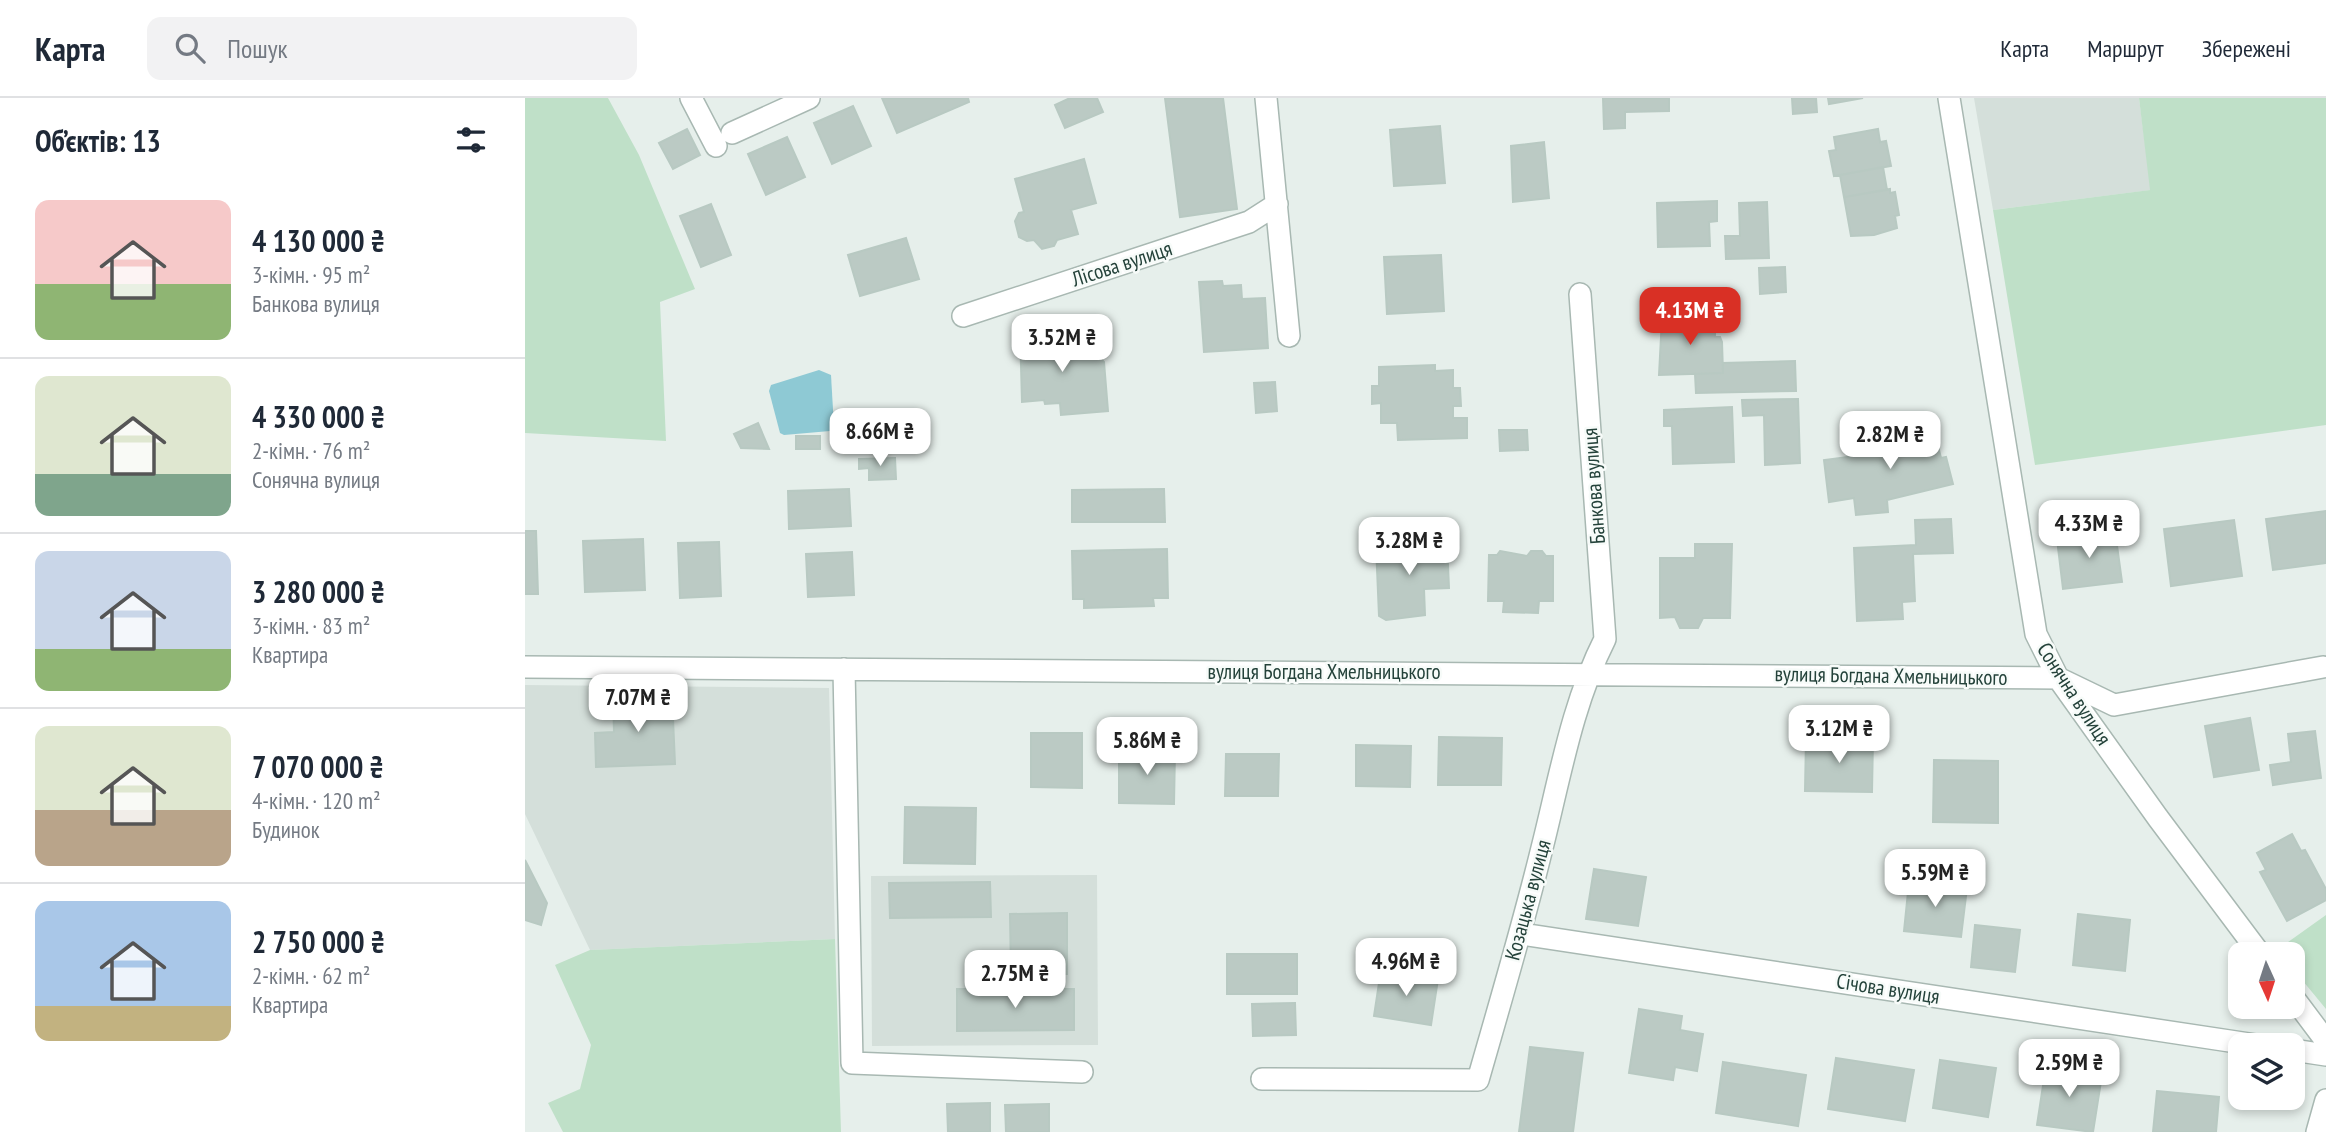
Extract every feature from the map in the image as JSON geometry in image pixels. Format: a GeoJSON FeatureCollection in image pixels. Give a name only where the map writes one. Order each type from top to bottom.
{"type":"FeatureCollection","features":[{"type":"Feature","properties":{"kind":"street"},"geometry":{"type":"LineString","coordinates":[[691,98],[724,140],[809,98]]}},
{"type":"Feature","properties":{"kind":"street"},"geometry":{"type":"LineString","coordinates":[[1266,98],[1289,336]]}},
{"type":"Feature","properties":{"kind":"street","name":"Сонячна вулиця"},"geometry":{"type":"LineString","coordinates":[[1948,98],[2036,634],[2058,678],[2251,942]]}},
{"type":"Feature","properties":{"kind":"street","name":"Лісова вулиця"},"geometry":{"type":"LineString","coordinates":[[963,316],[1249,222],[1277,204]]}},
{"type":"Feature","properties":{"kind":"street","name":"Банкова вулиця"},"geometry":{"type":"LineString","coordinates":[[1580,295],[1605,639],[1587,674]]}},
{"type":"Feature","properties":{"kind":"street","name":"вулиця Богдана Хмельницького"},"geometry":{"type":"LineString","coordinates":[[525,667],[2058,678],[2114,705],[2323,667]]}},
{"type":"Feature","properties":{"kind":"street"},"geometry":{"type":"LineString","coordinates":[[844,669],[852,1063],[1082,1072]]}},
{"type":"Feature","properties":{"kind":"street","name":"Козацька вулиця"},"geometry":{"type":"LineString","coordinates":[[1262,1079],[1478,1080],[1521,934],[1587,674]]}},
{"type":"Feature","properties":{"kind":"street","name":"Січова вулиця"},"geometry":{"type":"LineString","coordinates":[[1521,934],[2228,1041]]}},
{"type":"Feature","properties":{"kind":"street"},"geometry":{"type":"LineString","coordinates":[[2305,1013],[2326,1041]]}},
{"type":"Feature","properties":{"kind":"street"},"geometry":{"type":"LineString","coordinates":[[2305,1052],[2326,1055]]}},
{"type":"Feature","properties":{"kind":"street"},"geometry":{"type":"LineString","coordinates":[[2317,1132],[2326,1100]]}},
{"type":"Feature","properties":{"kind":"shaded area"},"geometry":{"type":"Polygon","coordinates":[[[1974,98],[2139,98],[2151,190],[1993,210],[1974,98]]]}},
{"type":"Feature","properties":{"kind":"shaded area"},"geometry":{"type":"Polygon","coordinates":[[[525,685],[829,688],[835,939],[590,950],[525,814],[525,685]]]}},
{"type":"Feature","properties":{"kind":"shaded area"},"geometry":{"type":"Polygon","coordinates":[[[1097,875],[1098,1045],[872,1046],[871,876],[1097,875]]]}},
{"type":"Feature","properties":{"kind":"green space"},"geometry":{"type":"Polygon","coordinates":[[[525,98],[608,98],[639,155],[695,289],[660,302],[666,441],[525,433],[525,98]]]}},
{"type":"Feature","properties":{"kind":"green space"},"geometry":{"type":"Polygon","coordinates":[[[2139,98],[2326,98],[2326,425],[2035,465],[1993,210],[2150,190],[2139,98]]]}},
{"type":"Feature","properties":{"kind":"green space"},"geometry":{"type":"Polygon","coordinates":[[[2326,915],[2326,1009],[2305,984],[2305,942],[2288,942],[2326,915]]]}},
{"type":"Feature","properties":{"kind":"green space"},"geometry":{"type":"Polygon","coordinates":[[[835,939],[841,1132],[563,1132],[548,1103],[580,1089],[591,1045],[555,965],[590,950],[835,939]]]}},
{"type":"Feature","properties":{"kind":"water"},"geometry":{"type":"Polygon","coordinates":[[[819,370],[831,375],[834,427],[830,431],[784,435],[780,433],[769,391],[771,385],[819,370]]]}},
{"type":"Feature","properties":{"kind":"building"},"geometry":{"type":"Polygon","coordinates":[[[882,98],[968,98],[969,102],[897,133],[882,98]]]}},
{"type":"Feature","properties":{"kind":"building"},"geometry":{"type":"Polygon","coordinates":[[[1070,98],[1097,98],[1103,112],[1065,128],[1055,105],[1070,98]]]}},
{"type":"Feature","properties":{"kind":"building"},"geometry":{"type":"Polygon","coordinates":[[[1165,98],[1223,98],[1237,209],[1180,217],[1165,98]]]}},
{"type":"Feature","properties":{"kind":"building"},"geometry":{"type":"Polygon","coordinates":[[[1603,98],[1669,98],[1669,111],[1625,112],[1625,128],[1604,129],[1603,98]]]}},
{"type":"Feature","properties":{"kind":"building"},"geometry":{"type":"Polygon","coordinates":[[[1792,98],[1816,98],[1817,112],[1793,114],[1792,98]]]}},
{"type":"Feature","properties":{"kind":"building"},"geometry":{"type":"Polygon","coordinates":[[[1828,98],[1863,98],[1829,104],[1828,98]]]}},
{"type":"Feature","properties":{"kind":"building"},"geometry":{"type":"Polygon","coordinates":[[[853,106],[871,146],[832,164],[814,123],[853,106]]]}},
{"type":"Feature","properties":{"kind":"building"},"geometry":{"type":"Polygon","coordinates":[[[1440,126],[1445,183],[1394,186],[1390,130],[1440,126]]]}},
{"type":"Feature","properties":{"kind":"building"},"geometry":{"type":"Polygon","coordinates":[[[687,129],[700,155],[673,169],[659,143],[687,129]]]}},
{"type":"Feature","properties":{"kind":"building"},"geometry":{"type":"Polygon","coordinates":[[[1878,129],[1880,142],[1886,141],[1891,166],[1834,176],[1829,151],[1836,150],[1834,137],[1878,129]]]}},
{"type":"Feature","properties":{"kind":"building"},"geometry":{"type":"Polygon","coordinates":[[[787,137],[805,177],[766,195],[748,154],[787,137]]]}},
{"type":"Feature","properties":{"kind":"building"},"geometry":{"type":"Polygon","coordinates":[[[1544,142],[1549,198],[1513,202],[1511,146],[1544,142]]]}},
{"type":"Feature","properties":{"kind":"building"},"geometry":{"type":"Polygon","coordinates":[[[1084,159],[1096,203],[1071,210],[1078,234],[1057,240],[1054,246],[1042,249],[1034,240],[1027,241],[1019,237],[1015,221],[1019,213],[1024,212],[1015,179],[1084,159]]]}},
{"type":"Feature","properties":{"kind":"building"},"geometry":{"type":"Polygon","coordinates":[[[1883,167],[1887,190],[1844,197],[1840,175],[1883,167]]]}},
{"type":"Feature","properties":{"kind":"building"},"geometry":{"type":"Polygon","coordinates":[[[1890,189],[1890,193],[1895,192],[1899,215],[1895,216],[1897,228],[1874,235],[1851,236],[1844,197],[1890,189]]]}},
{"type":"Feature","properties":{"kind":"building"},"geometry":{"type":"Polygon","coordinates":[[[1717,201],[1717,221],[1709,222],[1710,246],[1658,247],[1657,203],[1717,201]]]}},
{"type":"Feature","properties":{"kind":"building"},"geometry":{"type":"Polygon","coordinates":[[[1767,202],[1769,258],[1726,259],[1725,236],[1740,236],[1739,203],[1767,202]]]}},
{"type":"Feature","properties":{"kind":"building"},"geometry":{"type":"Polygon","coordinates":[[[711,204],[731,255],[701,267],[680,216],[711,204]]]}},
{"type":"Feature","properties":{"kind":"building"},"geometry":{"type":"Polygon","coordinates":[[[906,238],[919,279],[860,296],[848,255],[906,238]]]}},
{"type":"Feature","properties":{"kind":"building"},"geometry":{"type":"Polygon","coordinates":[[[1441,255],[1444,311],[1387,314],[1384,257],[1441,255]]]}},
{"type":"Feature","properties":{"kind":"building"},"geometry":{"type":"Polygon","coordinates":[[[1785,267],[1786,292],[1760,294],[1759,268],[1785,267]]]}},
{"type":"Feature","properties":{"kind":"building"},"geometry":{"type":"Polygon","coordinates":[[[1222,281],[1223,286],[1241,285],[1242,299],[1265,298],[1268,348],[1204,352],[1199,282],[1222,281]]]}},
{"type":"Feature","properties":{"kind":"building"},"geometry":{"type":"Polygon","coordinates":[[[1662,318],[1715,318],[1715,337],[1720,337],[1722,342],[1723,373],[1659,375],[1662,318]]]}},
{"type":"Feature","properties":{"kind":"building"},"geometry":{"type":"Polygon","coordinates":[[[1048,327],[1050,349],[1098,346],[1099,357],[1104,362],[1108,411],[1061,415],[1060,403],[1045,404],[1044,400],[1022,402],[1020,329],[1048,327]]]}},
{"type":"Feature","properties":{"kind":"building"},"geometry":{"type":"Polygon","coordinates":[[[1795,361],[1796,391],[1696,393],[1695,374],[1723,373],[1723,363],[1795,361]]]}},
{"type":"Feature","properties":{"kind":"building"},"geometry":{"type":"Polygon","coordinates":[[[1435,365],[1435,371],[1453,370],[1453,388],[1460,388],[1461,406],[1453,406],[1453,418],[1467,418],[1467,438],[1398,440],[1397,423],[1381,423],[1381,403],[1372,404],[1372,386],[1379,386],[1379,367],[1435,365]]]}},
{"type":"Feature","properties":{"kind":"building"},"geometry":{"type":"Polygon","coordinates":[[[1275,382],[1277,411],[1256,413],[1254,383],[1275,382]]]}},
{"type":"Feature","properties":{"kind":"building"},"geometry":{"type":"Polygon","coordinates":[[[1798,399],[1800,463],[1765,465],[1764,415],[1743,416],[1742,400],[1798,399]]]}},
{"type":"Feature","properties":{"kind":"building"},"geometry":{"type":"Polygon","coordinates":[[[1732,407],[1734,462],[1673,464],[1672,426],[1664,426],[1664,410],[1732,407]]]}},
{"type":"Feature","properties":{"kind":"building"},"geometry":{"type":"Polygon","coordinates":[[[1931,419],[1941,458],[1946,457],[1953,484],[1887,500],[1888,512],[1856,515],[1854,498],[1829,502],[1824,460],[1894,451],[1889,430],[1931,419]]]}},
{"type":"Feature","properties":{"kind":"building"},"geometry":{"type":"Polygon","coordinates":[[[758,423],[769,449],[741,448],[734,434],[758,423]]]}},
{"type":"Feature","properties":{"kind":"building"},"geometry":{"type":"Polygon","coordinates":[[[1499,430],[1527,430],[1528,450],[1500,451],[1499,430]]]}},
{"type":"Feature","properties":{"kind":"building"},"geometry":{"type":"Polygon","coordinates":[[[796,436],[820,436],[820,449],[796,449],[796,436]]]}},
{"type":"Feature","properties":{"kind":"building"},"geometry":{"type":"Polygon","coordinates":[[[895,458],[896,479],[869,480],[869,468],[859,469],[859,459],[895,458]]]}},
{"type":"Feature","properties":{"kind":"building"},"geometry":{"type":"Polygon","coordinates":[[[849,489],[851,526],[789,529],[788,491],[849,489]]]}},
{"type":"Feature","properties":{"kind":"building"},"geometry":{"type":"Polygon","coordinates":[[[1164,489],[1165,522],[1072,522],[1072,490],[1164,489]]]}},
{"type":"Feature","properties":{"kind":"building"},"geometry":{"type":"Polygon","coordinates":[[[2326,511],[2326,563],[2273,570],[2266,519],[2326,511]]]}},
{"type":"Feature","properties":{"kind":"building"},"geometry":{"type":"Polygon","coordinates":[[[1951,519],[1953,553],[1913,554],[1915,601],[1902,602],[1903,619],[1857,621],[1854,548],[1916,545],[1915,520],[1951,519]]]}},
{"type":"Feature","properties":{"kind":"building"},"geometry":{"type":"Polygon","coordinates":[[[2234,520],[2242,576],[2171,586],[2164,529],[2234,520]]]}},
{"type":"Feature","properties":{"kind":"building"},"geometry":{"type":"Polygon","coordinates":[[[525,531],[536,531],[538,594],[525,594],[525,531]]]}},
{"type":"Feature","properties":{"kind":"building"},"geometry":{"type":"Polygon","coordinates":[[[2115,531],[2122,582],[2063,589],[2057,539],[2115,531]]]}},
{"type":"Feature","properties":{"kind":"building"},"geometry":{"type":"Polygon","coordinates":[[[643,539],[645,590],[585,592],[583,541],[643,539]]]}},
{"type":"Feature","properties":{"kind":"building"},"geometry":{"type":"Polygon","coordinates":[[[719,542],[721,596],[680,598],[678,543],[719,542]]]}},
{"type":"Feature","properties":{"kind":"building"},"geometry":{"type":"Polygon","coordinates":[[[1447,542],[1449,588],[1424,589],[1425,615],[1386,620],[1379,616],[1376,545],[1447,542]]]}},
{"type":"Feature","properties":{"kind":"building"},"geometry":{"type":"Polygon","coordinates":[[[1695,544],[1732,544],[1730,618],[1703,618],[1698,628],[1680,628],[1675,617],[1660,618],[1660,558],[1695,558],[1695,544]]]}},
{"type":"Feature","properties":{"kind":"building"},"geometry":{"type":"Polygon","coordinates":[[[1167,549],[1168,598],[1153,598],[1154,606],[1084,608],[1084,599],[1073,599],[1072,551],[1167,549]]]}},
{"type":"Feature","properties":{"kind":"building"},"geometry":{"type":"Polygon","coordinates":[[[1500,551],[1527,556],[1531,551],[1542,551],[1546,556],[1553,556],[1553,601],[1539,601],[1538,613],[1503,612],[1504,601],[1488,601],[1489,555],[1497,555],[1500,551]]]}},
{"type":"Feature","properties":{"kind":"building"},"geometry":{"type":"Polygon","coordinates":[[[852,552],[854,595],[808,597],[806,554],[852,552]]]}},
{"type":"Feature","properties":{"kind":"building"},"geometry":{"type":"Polygon","coordinates":[[[672,696],[675,764],[596,767],[595,733],[614,732],[613,698],[672,696]]]}},
{"type":"Feature","properties":{"kind":"building"},"geometry":{"type":"Polygon","coordinates":[[[2250,718],[2259,770],[2214,777],[2205,726],[2250,718]]]}},
{"type":"Feature","properties":{"kind":"building"},"geometry":{"type":"Polygon","coordinates":[[[2315,731],[2321,778],[2273,785],[2270,765],[2291,762],[2288,734],[2315,731]]]}},
{"type":"Feature","properties":{"kind":"building"},"geometry":{"type":"Polygon","coordinates":[[[1031,733],[1082,733],[1082,788],[1031,787],[1031,733]]]}},
{"type":"Feature","properties":{"kind":"building"},"geometry":{"type":"Polygon","coordinates":[[[1439,737],[1502,738],[1501,785],[1438,785],[1439,737]]]}},
{"type":"Feature","properties":{"kind":"building"},"geometry":{"type":"Polygon","coordinates":[[[1806,738],[1873,739],[1872,792],[1805,791],[1806,738]]]}},
{"type":"Feature","properties":{"kind":"building"},"geometry":{"type":"Polygon","coordinates":[[[1356,745],[1411,746],[1410,787],[1356,786],[1356,745]]]}},
{"type":"Feature","properties":{"kind":"building"},"geometry":{"type":"Polygon","coordinates":[[[1119,750],[1175,751],[1174,804],[1119,803],[1119,750]]]}},
{"type":"Feature","properties":{"kind":"building"},"geometry":{"type":"Polygon","coordinates":[[[1226,754],[1279,754],[1278,796],[1225,796],[1226,754]]]}},
{"type":"Feature","properties":{"kind":"building"},"geometry":{"type":"Polygon","coordinates":[[[1934,760],[1998,761],[1998,823],[1933,822],[1934,760]]]}},
{"type":"Feature","properties":{"kind":"building"},"geometry":{"type":"Polygon","coordinates":[[[905,807],[976,808],[975,864],[904,863],[905,807]]]}},
{"type":"Feature","properties":{"kind":"building"},"geometry":{"type":"Polygon","coordinates":[[[2292,834],[2301,851],[2305,850],[2326,889],[2326,900],[2287,921],[2260,872],[2266,870],[2257,853],[2292,834]]]}},
{"type":"Feature","properties":{"kind":"building"},"geometry":{"type":"Polygon","coordinates":[[[525,860],[547,903],[541,925],[525,920],[525,860]]]}},
{"type":"Feature","properties":{"kind":"building"},"geometry":{"type":"Polygon","coordinates":[[[1594,869],[1646,877],[1638,926],[1586,919],[1594,869]]]}},
{"type":"Feature","properties":{"kind":"building"},"geometry":{"type":"Polygon","coordinates":[[[990,882],[991,917],[890,918],[889,883],[990,882]]]}},
{"type":"Feature","properties":{"kind":"building"},"geometry":{"type":"Polygon","coordinates":[[[1909,882],[1967,888],[1961,937],[1904,931],[1909,882]]]}},
{"type":"Feature","properties":{"kind":"building"},"geometry":{"type":"Polygon","coordinates":[[[1067,913],[1067,974],[1011,974],[1010,914],[1067,913]]]}},
{"type":"Feature","properties":{"kind":"building"},"geometry":{"type":"Polygon","coordinates":[[[2078,914],[2130,920],[2125,971],[2073,965],[2078,914]]]}},
{"type":"Feature","properties":{"kind":"building"},"geometry":{"type":"Polygon","coordinates":[[[1975,925],[2020,930],[2015,972],[1971,967],[1975,925]]]}},
{"type":"Feature","properties":{"kind":"building"},"geometry":{"type":"Polygon","coordinates":[[[1227,954],[1297,954],[1297,994],[1227,994],[1227,954]]]}},
{"type":"Feature","properties":{"kind":"building"},"geometry":{"type":"Polygon","coordinates":[[[1381,970],[1438,979],[1431,1025],[1374,1016],[1381,970]]]}},
{"type":"Feature","properties":{"kind":"building"},"geometry":{"type":"Polygon","coordinates":[[[957,989],[1074,989],[1074,1030],[957,1031],[957,989]]]}},
{"type":"Feature","properties":{"kind":"building"},"geometry":{"type":"Polygon","coordinates":[[[1295,1003],[1296,1035],[1253,1036],[1252,1004],[1295,1003]]]}},
{"type":"Feature","properties":{"kind":"building"},"geometry":{"type":"Polygon","coordinates":[[[1639,1009],[1682,1016],[1680,1030],[1703,1034],[1697,1071],[1675,1067],[1673,1080],[1629,1073],[1639,1009]]]}},
{"type":"Feature","properties":{"kind":"building"},"geometry":{"type":"Polygon","coordinates":[[[1530,1047],[1583,1053],[1573,1132],[1519,1132],[1530,1047]]]}},
{"type":"Feature","properties":{"kind":"building"},"geometry":{"type":"Polygon","coordinates":[[[1836,1058],[1914,1070],[1905,1121],[1828,1109],[1836,1058]]]}},
{"type":"Feature","properties":{"kind":"building"},"geometry":{"type":"Polygon","coordinates":[[[1940,1060],[1996,1068],[1988,1117],[1933,1108],[1940,1060]]]}},
{"type":"Feature","properties":{"kind":"building"},"geometry":{"type":"Polygon","coordinates":[[[1723,1062],[1806,1075],[1798,1126],[1716,1113],[1723,1062]]]}},
{"type":"Feature","properties":{"kind":"building"},"geometry":{"type":"Polygon","coordinates":[[[2046,1066],[2102,1075],[2093,1132],[2037,1125],[2046,1066]]]}},
{"type":"Feature","properties":{"kind":"building"},"geometry":{"type":"Polygon","coordinates":[[[2157,1091],[2219,1097],[2216,1132],[2153,1132],[2157,1091]]]}},
{"type":"Feature","properties":{"kind":"building"},"geometry":{"type":"Polygon","coordinates":[[[990,1103],[990,1132],[948,1132],[947,1104],[990,1103]]]}},
{"type":"Feature","properties":{"kind":"building"},"geometry":{"type":"Polygon","coordinates":[[[1049,1104],[1049,1132],[1006,1132],[1005,1105],[1049,1104]]]}}]}
